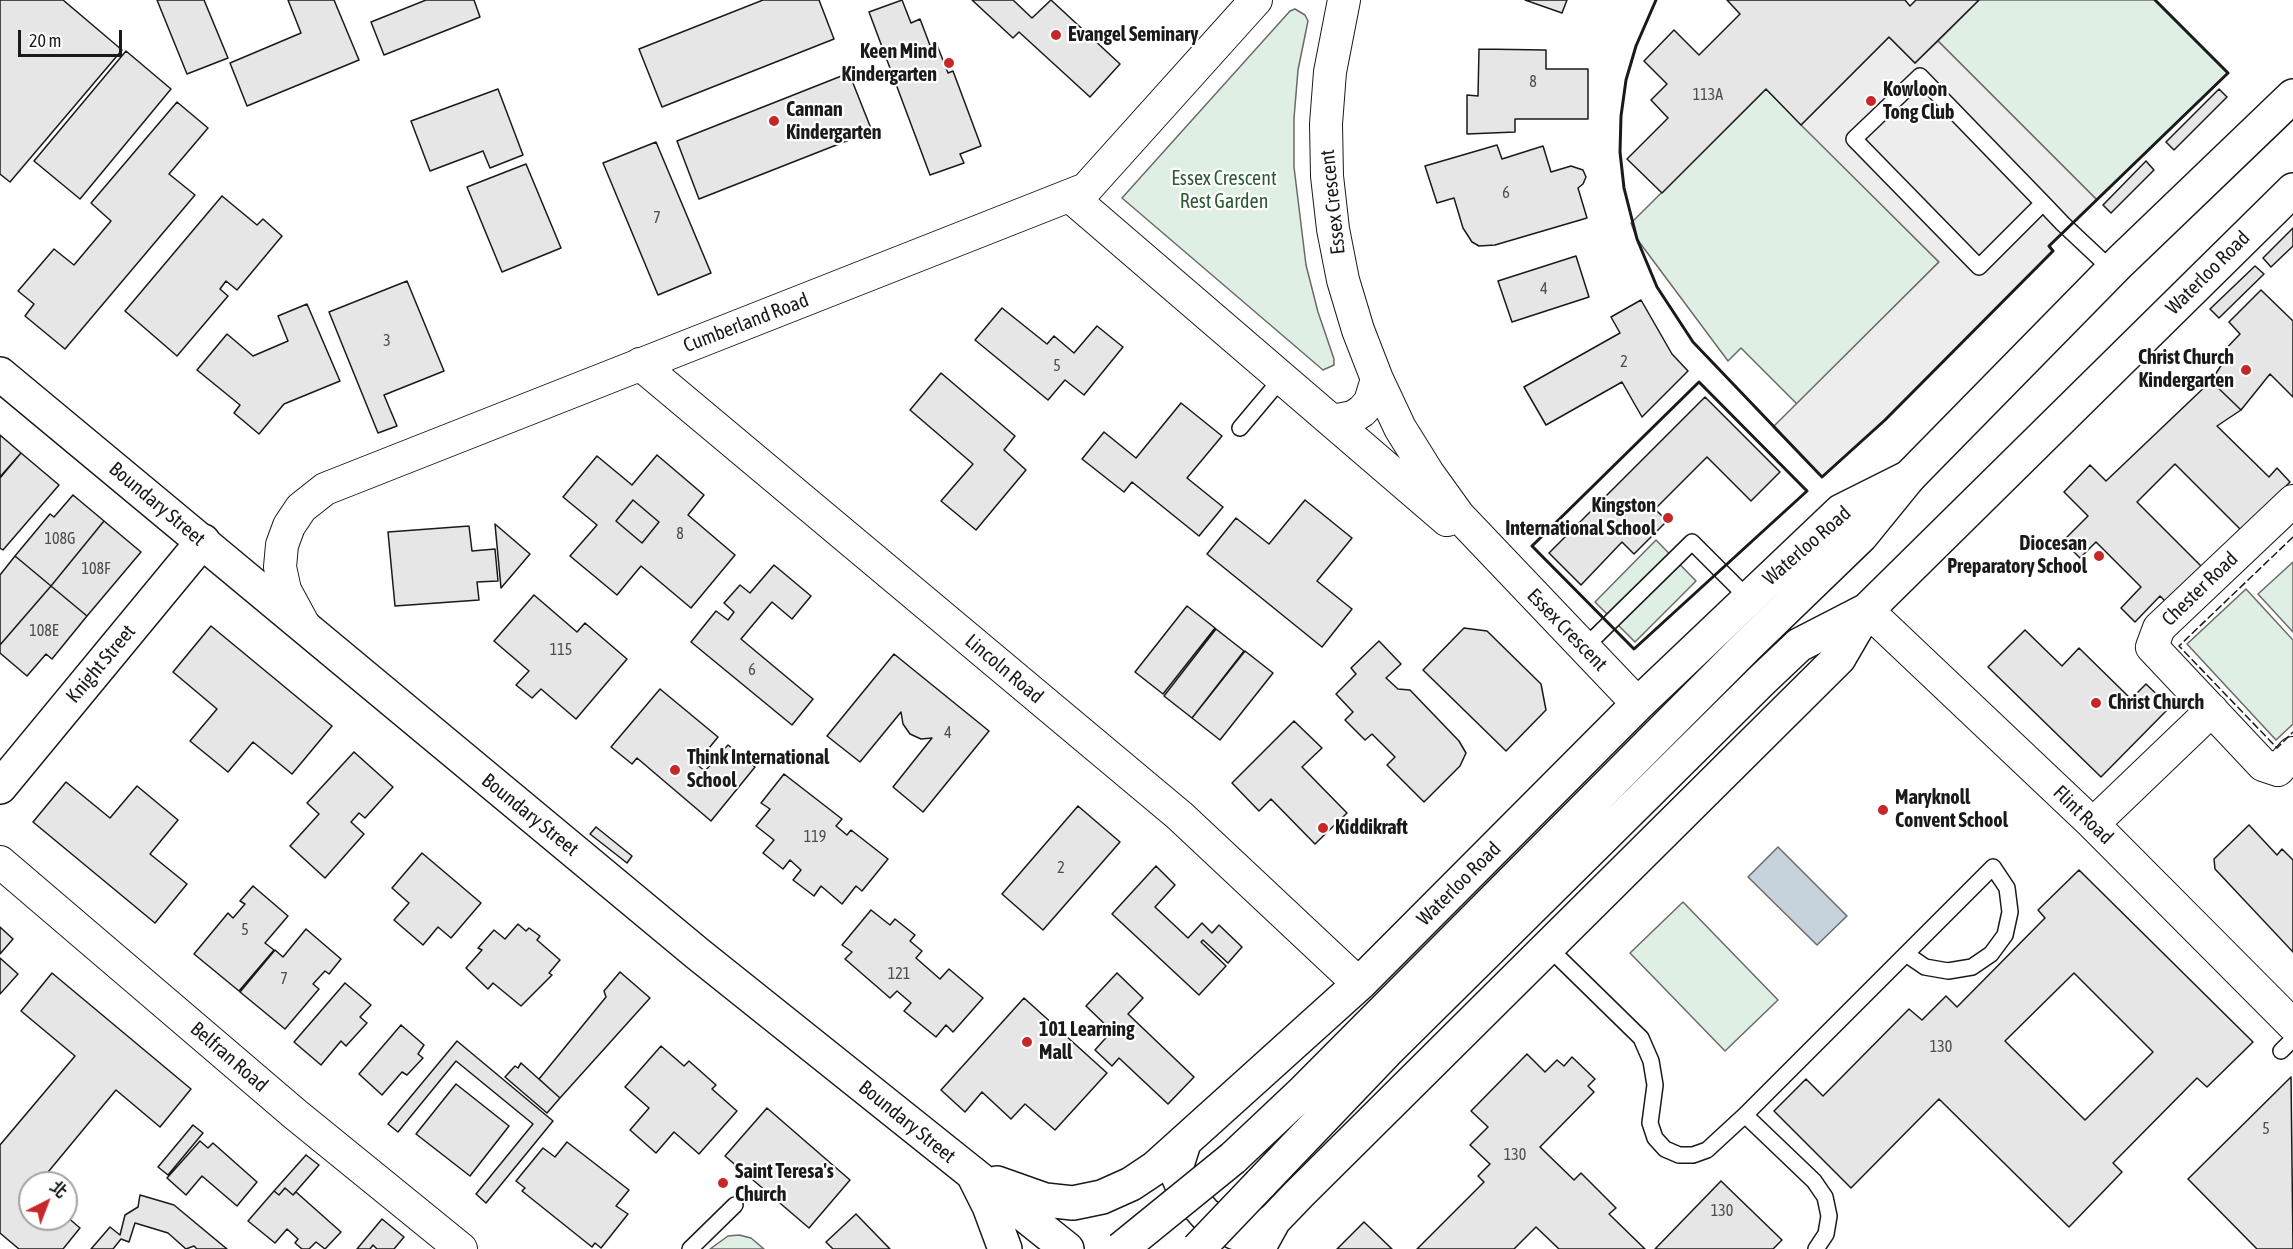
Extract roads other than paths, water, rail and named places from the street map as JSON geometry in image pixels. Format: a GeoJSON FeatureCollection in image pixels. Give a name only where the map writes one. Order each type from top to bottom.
{"type":"FeatureCollection","features":[{"type":"Feature","properties":{"kind":"main road","name":"Waterloo Road"},"geometry":{"type":"LineString","coordinates":[[1212,1249],[1260,1184],[1377,1061],[1761,681],[1786,632],[1910,477],[2112,270],[2293,96]]}},
{"type":"Feature","properties":{"kind":"main road","name":"Waterloo Road"},"geometry":{"type":"LineString","coordinates":[[1258,1249],[1274,1220],[1839,658],[1867,610],[2293,190]]}},
{"type":"Feature","properties":{"kind":"main road","name":"Boundary Street"},"geometry":{"type":"LineString","coordinates":[[0,374],[698,954],[1067,1249]]}},
{"type":"Feature","properties":{"kind":"main road","name":"Waterloo Road"},"geometry":{"type":"LineString","coordinates":[[973,1174],[1045,1200],[1073,1203],[1102,1197],[1131,1184],[1184,1143],[1359,984],[1638,704],[1841,511],[1910,477]]}},
{"type":"Feature","properties":{"kind":"main road","name":"Knight Street"},"geometry":{"type":"LineString","coordinates":[[0,787],[203,541]]}},
{"type":"Feature","properties":{"kind":"main road","name":"Waterloo Road"},"geometry":{"type":"LineString","coordinates":[[1121,1249],[1177,1205],[1268,1126],[1747,645],[1867,610]]}},
{"type":"Feature","properties":{"kind":"main road"},"geometry":{"type":"LineString","coordinates":[[1184,1143],[1177,1165],[1178,1176],[1184,1190],[1205,1214],[1227,1229],[1252,1235],[1274,1220]]}},
{"type":"Feature","properties":{"kind":"main road"},"geometry":{"type":"LineString","coordinates":[[973,1174],[989,1206],[1005,1249]]}},
{"type":"Feature","properties":{"kind":"main road"},"geometry":{"type":"LineString","coordinates":[[1198,1249],[1260,1184]]}},
{"type":"Feature","properties":{"kind":"street","name":"Cumberland Road"},"geometry":{"type":"LineString","coordinates":[[309,633],[289,597],[279,567],[282,546],[289,525],[312,497],[339,483],[1086,189],[1256,0]]}},
{"type":"Feature","properties":{"kind":"street","name":"Essex Crescent"},"geometry":{"type":"LineString","coordinates":[[1338,7],[1326,124],[1328,187],[1343,280],[1358,330],[1377,379],[1400,428],[1428,473],[1459,516],[1638,704]]}},
{"type":"Feature","properties":{"kind":"street","name":"Essex Crescent"},"geometry":{"type":"LineString","coordinates":[[1070,196],[1465,536],[1495,556]]}},
{"type":"Feature","properties":{"kind":"street","name":"Lincoln Road"},"geometry":{"type":"LineString","coordinates":[[640,364],[1180,816],[1359,984]]}},
{"type":"Feature","properties":{"kind":"street"},"geometry":{"type":"LineString","coordinates":[[1332,421],[1353,417],[1362,411],[1370,402],[1377,379]]}},
{"type":"Feature","properties":{"kind":"street","name":"Chester Road"},"geometry":{"type":"LineString","coordinates":[[2293,501],[2159,628],[2152,647],[2263,765],[2278,770],[2293,753]]}},
{"type":"Feature","properties":{"kind":"street","name":"Flint Road"},"geometry":{"type":"LineString","coordinates":[[1867,610],[2094,824],[2287,1038]]}},
{"type":"Feature","properties":{"kind":"street"},"geometry":{"type":"LineString","coordinates":[[2094,824],[2212,710]]}},
{"type":"Feature","properties":{"kind":"street","name":"Belfran Road"},"geometry":{"type":"LineString","coordinates":[[0,862],[446,1244]]}},
{"type":"Feature","properties":{"kind":"lane"},"geometry":{"type":"LineString","coordinates":[[2043,203],[1979,267],[1854,139],[1920,76],[2043,203],[2112,270]]}},
{"type":"Feature","properties":{"kind":"lane"},"geometry":{"type":"LineString","coordinates":[[1240,428],[1282,378]]}},
{"type":"Feature","properties":{"kind":"lane"},"geometry":{"type":"LineString","coordinates":[[1584,648],[1692,542],[1748,598]]}},
{"type":"Feature","properties":{"kind":"lane"},"geometry":{"type":"LineString","coordinates":[[1548,947],[1641,1038],[1651,1061],[1654,1085],[1650,1124],[1655,1138],[1665,1149],[1679,1155],[1693,1155],[1707,1150],[1745,1115],[1906,954],[1930,931],[1993,867],[2007,888],[2010,912],[2005,935],[1992,954],[1972,967],[1948,971],[1925,967],[1906,954]]}},
{"type":"Feature","properties":{"kind":"lane"},"geometry":{"type":"LineString","coordinates":[[2287,1038],[2293,1039]]}},
{"type":"Feature","properties":{"kind":"lane"},"geometry":{"type":"LineString","coordinates":[[1745,1115],[1814,1181],[1825,1197],[1829,1216],[1826,1234],[1816,1249]]}},
{"type":"Feature","properties":{"kind":"lane"},"geometry":{"type":"LineString","coordinates":[[690,1249],[735,1205]]}},
{"type":"Feature","properties":{"kind":"place","name":"Evangel Seminary"},"geometry":{"type":"Point","coordinates":[1056,35]}},
{"type":"Feature","properties":{"kind":"place","name":"Keen Mind Kindergarten"},"geometry":{"type":"Point","coordinates":[949,63]}},
{"type":"Feature","properties":{"kind":"place","name":"Kowloon Tong Club"},"geometry":{"type":"Point","coordinates":[1871,101]}},
{"type":"Feature","properties":{"kind":"place","name":"Cannan Kindergarten"},"geometry":{"type":"Point","coordinates":[774,121]}},
{"type":"Feature","properties":{"kind":"place","name":"Christ Church Kindergarten"},"geometry":{"type":"Point","coordinates":[2246,370]}},
{"type":"Feature","properties":{"kind":"place","name":"Kingston International School"},"geometry":{"type":"Point","coordinates":[1668,518]}},
{"type":"Feature","properties":{"kind":"place","name":"Diocesan Preparatory School"},"geometry":{"type":"Point","coordinates":[2099,556]}},
{"type":"Feature","properties":{"kind":"place","name":"Christ Church"},"geometry":{"type":"Point","coordinates":[2096,703]}},
{"type":"Feature","properties":{"kind":"place","name":"Think International School"},"geometry":{"type":"Point","coordinates":[675,770]}},
{"type":"Feature","properties":{"kind":"place","name":"Maryknoll Convent School"},"geometry":{"type":"Point","coordinates":[1883,810]}},
{"type":"Feature","properties":{"kind":"place","name":"Kiddikraft"},"geometry":{"type":"Point","coordinates":[1323,828]}},
{"type":"Feature","properties":{"kind":"place","name":"101 Learning Mall"},"geometry":{"type":"Point","coordinates":[1027,1042]}},
{"type":"Feature","properties":{"kind":"place","name":"Saint Teresa's Church"},"geometry":{"type":"Point","coordinates":[723,1183]}},
{"type":"Feature","properties":{"kind":"park label","name":"Essex Crescent Rest Garden"},"geometry":{"type":"Point","coordinates":[1224,190]}}]}
